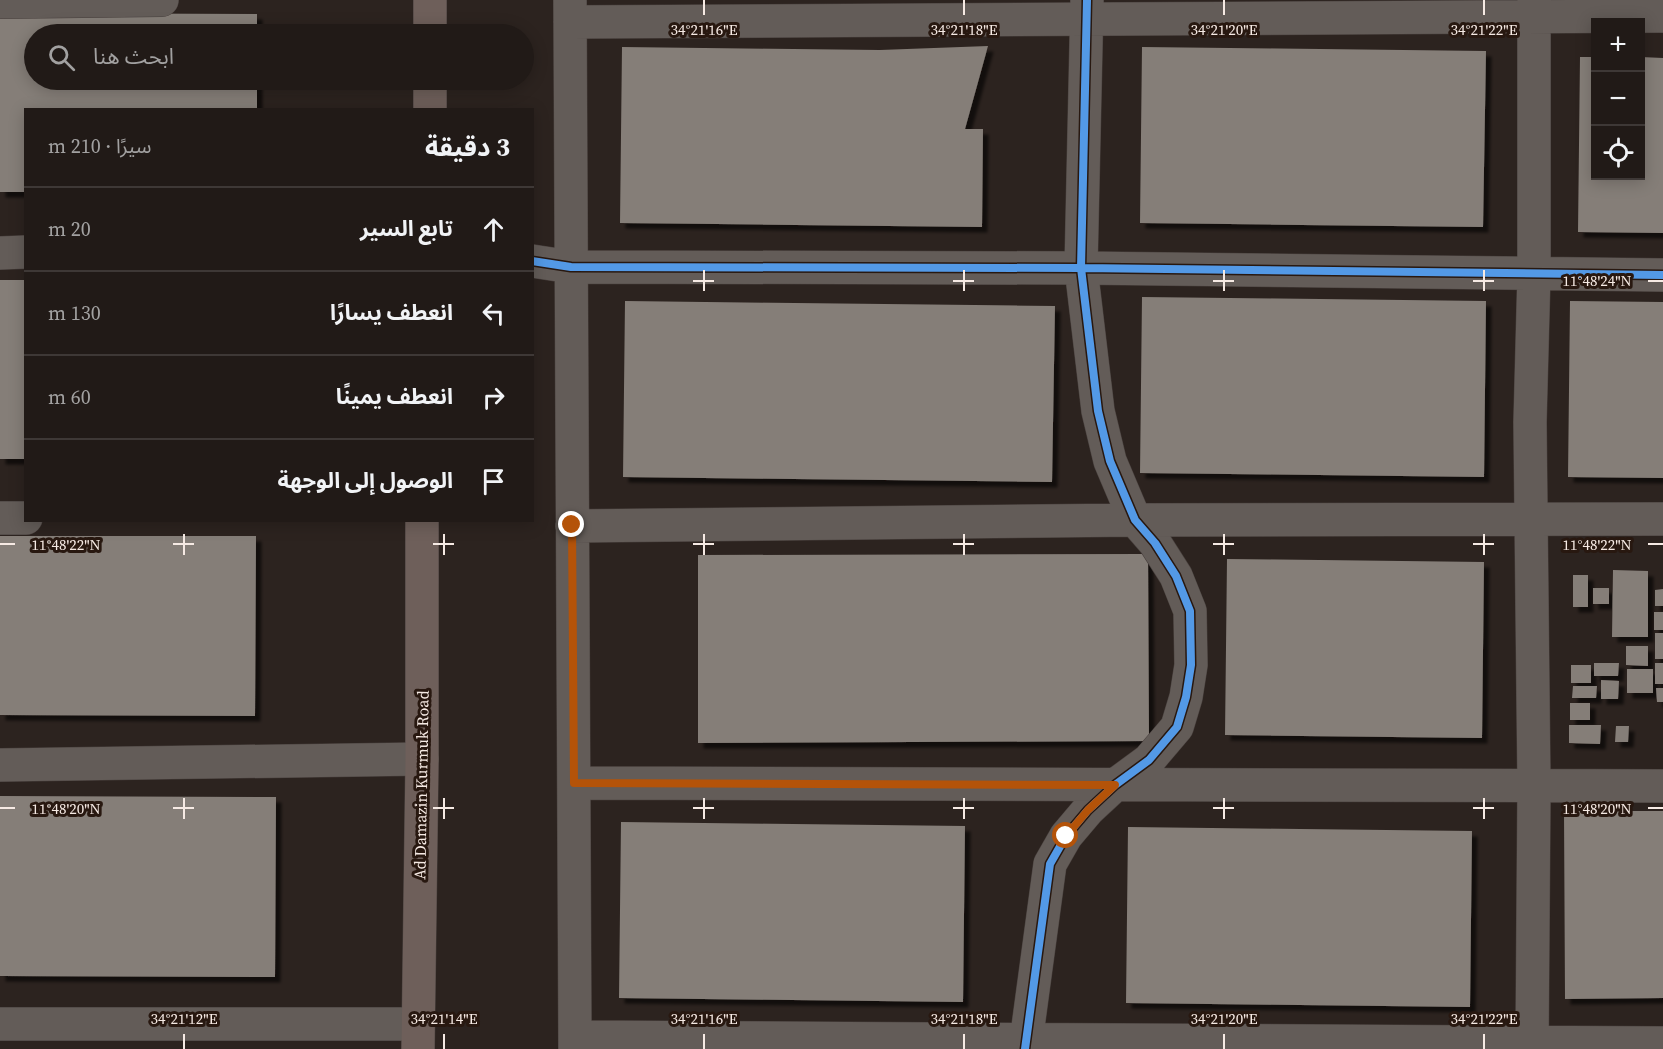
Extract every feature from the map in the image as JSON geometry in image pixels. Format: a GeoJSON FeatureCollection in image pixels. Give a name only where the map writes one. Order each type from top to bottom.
{"type":"FeatureCollection","features":[{"type":"Feature","properties":{"kind":"highway"},"geometry":{"type":"LineString","coordinates":[[430,0],[430,24]]}},
{"type":"Feature","properties":{"kind":"highway"},"geometry":{"type":"LineString","coordinates":[[430,90],[430,108]]}},
{"type":"Feature","properties":{"kind":"highway","name":"Ad Damazin Kurmuk Road"},"geometry":{"type":"LineString","coordinates":[[418,1037],[422,759],[422,522]]}},
{"type":"Feature","properties":{"kind":"street"},"geometry":{"type":"LineString","coordinates":[[0,2],[162,0]]}},
{"type":"Feature","properties":{"kind":"street"},"geometry":{"type":"LineString","coordinates":[[1532,1045],[1534,786],[1530,422],[1534,273],[1534,8]]}},
{"type":"Feature","properties":{"kind":"street"},"geometry":{"type":"LineString","coordinates":[[1663,16],[1534,8],[570,11],[575,1043],[1532,1045],[1663,1043]]}},
{"type":"Feature","properties":{"kind":"street"},"geometry":{"type":"LineString","coordinates":[[1025,1044],[1050,864],[1066,836],[1088,810],[1115,785],[1149,760],[1177,727],[1186,698],[1191,665],[1190,610],[1176,576],[1155,543],[1136,520],[1110,461],[1098,411],[1081,268],[1087,9]]}},
{"type":"Feature","properties":{"kind":"street"},"geometry":{"type":"LineString","coordinates":[[0,253],[24,252]]}},
{"type":"Feature","properties":{"kind":"street"},"geometry":{"type":"LineString","coordinates":[[534,261],[571,267],[1081,268],[1663,274]]}},
{"type":"Feature","properties":{"kind":"street"},"geometry":{"type":"LineString","coordinates":[[0,518],[24,518]]}},
{"type":"Feature","properties":{"kind":"street"},"geometry":{"type":"LineString","coordinates":[[572,525],[1136,520],[1663,519]]}},
{"type":"Feature","properties":{"kind":"street"},"geometry":{"type":"LineString","coordinates":[[0,765],[422,759]]}},
{"type":"Feature","properties":{"kind":"street"},"geometry":{"type":"LineString","coordinates":[[574,783],[1663,786]]}},
{"type":"Feature","properties":{"kind":"street"},"geometry":{"type":"LineString","coordinates":[[0,1024],[418,1037]]}},
{"type":"Feature","properties":{"kind":"building"},"geometry":{"type":"Polygon","coordinates":[[[0,13],[257,14],[257,24],[24,24],[24,90],[257,90],[257,108],[24,108],[24,192],[0,192],[0,13]]]}},
{"type":"Feature","properties":{"kind":"building"},"geometry":{"type":"Polygon","coordinates":[[[988,46],[965,129],[983,129],[982,227],[620,223],[622,47],[880,50],[988,46]]]}},
{"type":"Feature","properties":{"kind":"building"},"geometry":{"type":"Polygon","coordinates":[[[1142,47],[1486,51],[1483,227],[1140,223],[1142,47]]]}},
{"type":"Feature","properties":{"kind":"building"},"geometry":{"type":"Polygon","coordinates":[[[1580,57],[1591,57],[1591,180],[1645,180],[1645,57],[1663,58],[1663,233],[1578,232],[1580,57]]]}},
{"type":"Feature","properties":{"kind":"building"},"geometry":{"type":"Polygon","coordinates":[[[0,280],[24,280],[24,459],[0,459],[0,280]]]}},
{"type":"Feature","properties":{"kind":"building"},"geometry":{"type":"Polygon","coordinates":[[[1142,297],[1486,301],[1484,477],[1140,473],[1142,297]]]}},
{"type":"Feature","properties":{"kind":"building"},"geometry":{"type":"Polygon","coordinates":[[[625,301],[1055,306],[1052,482],[623,477],[625,301]]]}},
{"type":"Feature","properties":{"kind":"building"},"geometry":{"type":"Polygon","coordinates":[[[1570,301],[1663,302],[1663,478],[1568,477],[1570,301]]]}},
{"type":"Feature","properties":{"kind":"building"},"geometry":{"type":"Polygon","coordinates":[[[0,536],[256,536],[255,716],[0,715],[0,536]]]}},
{"type":"Feature","properties":{"kind":"building"},"geometry":{"type":"Polygon","coordinates":[[[1148,554],[1149,741],[698,743],[698,555],[1148,554]]]}},
{"type":"Feature","properties":{"kind":"building"},"geometry":{"type":"Polygon","coordinates":[[[1227,559],[1484,562],[1482,738],[1225,735],[1227,559]]]}},
{"type":"Feature","properties":{"kind":"building"},"geometry":{"type":"Polygon","coordinates":[[[1613,570],[1648,571],[1648,637],[1612,637],[1613,570]]]}},
{"type":"Feature","properties":{"kind":"building"},"geometry":{"type":"Polygon","coordinates":[[[1573,575],[1588,575],[1588,607],[1573,607],[1573,575]]]}},
{"type":"Feature","properties":{"kind":"building"},"geometry":{"type":"Polygon","coordinates":[[[1593,588],[1609,588],[1609,604],[1593,604],[1593,588]]]}},
{"type":"Feature","properties":{"kind":"building"},"geometry":{"type":"Polygon","coordinates":[[[1663,589],[1663,606],[1655,606],[1655,590],[1663,589]]]}},
{"type":"Feature","properties":{"kind":"building"},"geometry":{"type":"Polygon","coordinates":[[[1654,612],[1663,612],[1663,630],[1654,630],[1654,612]]]}},
{"type":"Feature","properties":{"kind":"building"},"geometry":{"type":"Polygon","coordinates":[[[1655,633],[1663,633],[1663,659],[1655,659],[1655,633]]]}},
{"type":"Feature","properties":{"kind":"building"},"geometry":{"type":"Polygon","coordinates":[[[1626,646],[1648,646],[1648,666],[1626,665],[1626,646]]]}},
{"type":"Feature","properties":{"kind":"building"},"geometry":{"type":"Polygon","coordinates":[[[1594,663],[1619,663],[1618,676],[1594,676],[1594,663]]]}},
{"type":"Feature","properties":{"kind":"building"},"geometry":{"type":"Polygon","coordinates":[[[1655,663],[1663,663],[1663,684],[1655,684],[1655,663]]]}},
{"type":"Feature","properties":{"kind":"building"},"geometry":{"type":"Polygon","coordinates":[[[1571,665],[1591,665],[1591,683],[1571,683],[1571,665]]]}},
{"type":"Feature","properties":{"kind":"building"},"geometry":{"type":"Polygon","coordinates":[[[1627,669],[1653,669],[1653,693],[1627,693],[1627,669]]]}},
{"type":"Feature","properties":{"kind":"building"},"geometry":{"type":"Polygon","coordinates":[[[1601,680],[1619,681],[1618,699],[1601,699],[1601,680]]]}},
{"type":"Feature","properties":{"kind":"building"},"geometry":{"type":"Polygon","coordinates":[[[1573,686],[1597,686],[1596,698],[1572,698],[1573,686]]]}},
{"type":"Feature","properties":{"kind":"building"},"geometry":{"type":"Polygon","coordinates":[[[1656,688],[1663,688],[1663,702],[1657,702],[1656,688]]]}},
{"type":"Feature","properties":{"kind":"building"},"geometry":{"type":"Polygon","coordinates":[[[1570,703],[1590,703],[1590,720],[1570,720],[1570,703]]]}},
{"type":"Feature","properties":{"kind":"building"},"geometry":{"type":"Polygon","coordinates":[[[1569,725],[1601,725],[1600,744],[1569,743],[1569,725]]]}},
{"type":"Feature","properties":{"kind":"building"},"geometry":{"type":"Polygon","coordinates":[[[1616,726],[1629,726],[1628,742],[1615,742],[1616,726]]]}},
{"type":"Feature","properties":{"kind":"building"},"geometry":{"type":"Polygon","coordinates":[[[0,796],[276,797],[275,977],[0,976],[0,796]]]}},
{"type":"Feature","properties":{"kind":"building"},"geometry":{"type":"Polygon","coordinates":[[[1564,811],[1663,811],[1663,998],[1565,999],[1564,811]]]}},
{"type":"Feature","properties":{"kind":"building"},"geometry":{"type":"Polygon","coordinates":[[[621,822],[965,826],[963,1002],[619,998],[621,822]]]}},
{"type":"Feature","properties":{"kind":"building"},"geometry":{"type":"Polygon","coordinates":[[[1128,827],[1472,831],[1470,1007],[1126,1003],[1128,827]]]}},
{"type":"Feature","properties":{"kind":"cycle path"},"geometry":{"type":"LineString","coordinates":[[1025,1049],[1050,864],[1066,836],[1088,810],[1115,785],[1149,760],[1177,727],[1186,697],[1191,665],[1190,611],[1176,576],[1155,543],[1135,520],[1110,461],[1098,411],[1081,268],[1087,0]]}},
{"type":"Feature","properties":{"kind":"cycle path"},"geometry":{"type":"LineString","coordinates":[[534,261],[571,267],[1081,268],[1663,275]]}},
{"type":"Feature","properties":{"kind":"route"},"geometry":{"type":"LineString","coordinates":[[572,525],[574,783],[1115,785],[1088,810],[1066,836]]}}]}
